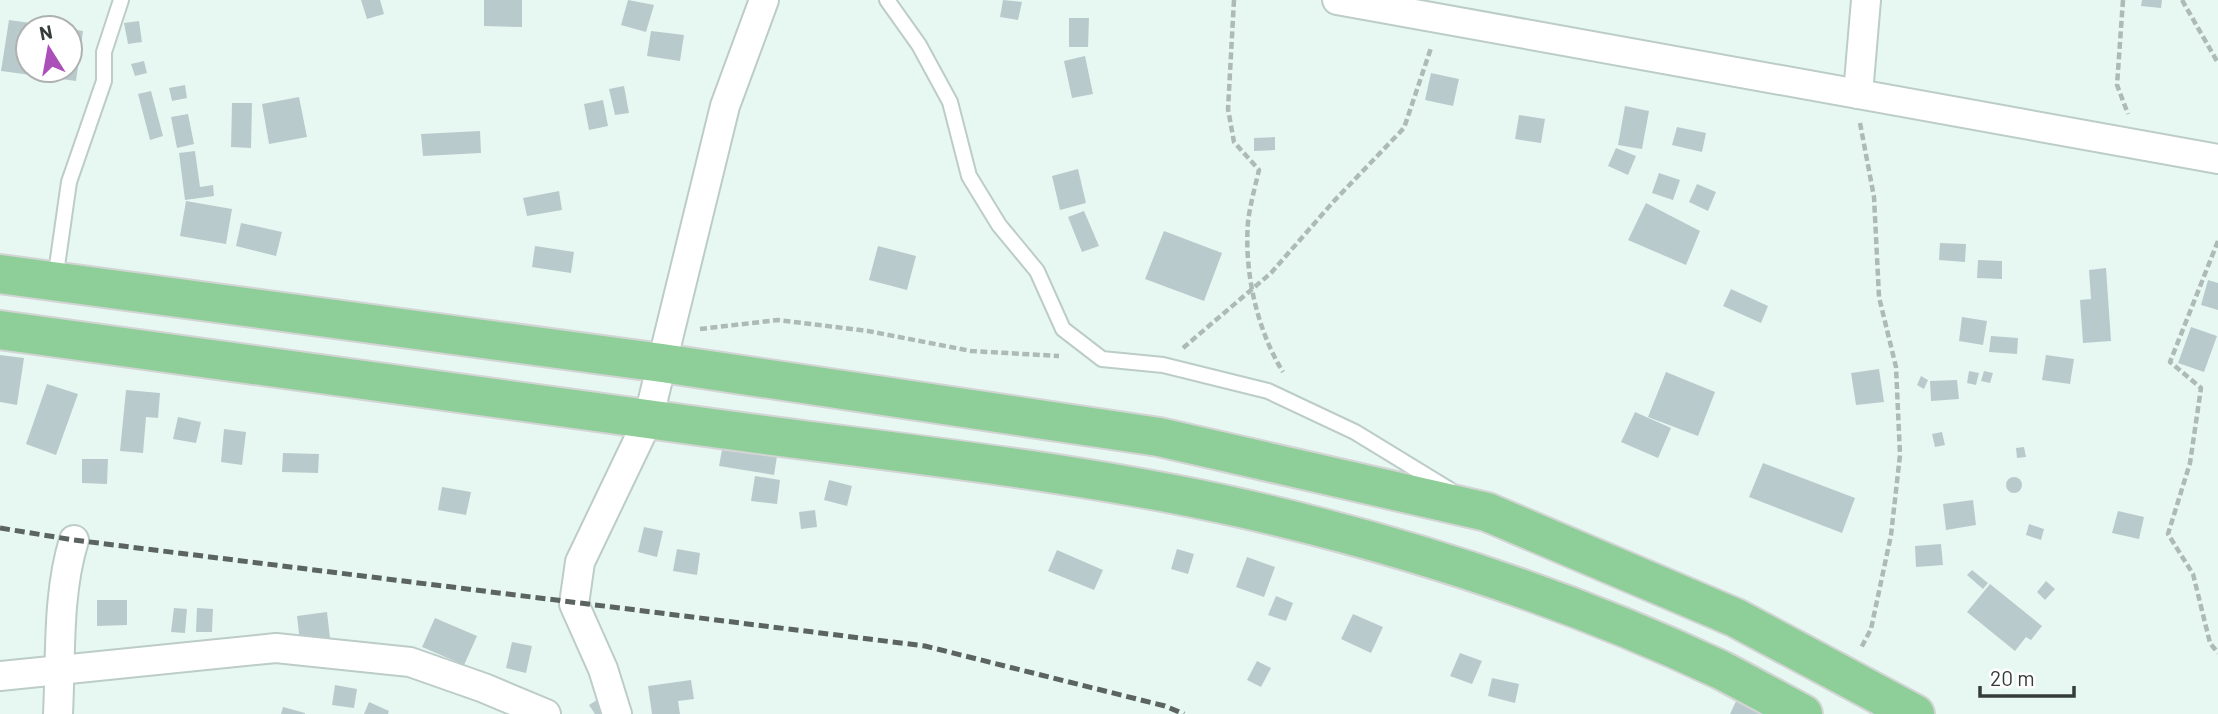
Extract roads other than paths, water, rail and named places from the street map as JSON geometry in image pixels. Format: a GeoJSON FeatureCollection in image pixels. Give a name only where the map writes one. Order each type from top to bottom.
{"type":"FeatureCollection","features":[{"type":"Feature","properties":{"kind":"highway"},"geometry":{"type":"LineString","coordinates":[[0,274],[665,348],[1159,438],[1487,512],[1736,618],[1915,714]]}},
{"type":"Feature","properties":{"kind":"highway"},"geometry":{"type":"LineString","coordinates":[[0,330],[1090,479],[1245,509],[1371,541],[1503,582],[1615,625],[1721,671],[1803,714]]}},
{"type":"Feature","properties":{"kind":"street"},"geometry":{"type":"LineString","coordinates":[[617,714],[603,669],[575,604],[580,562],[648,420],[725,106],[764,0]]}},
{"type":"Feature","properties":{"kind":"street"},"geometry":{"type":"LineString","coordinates":[[1337,0],[2218,159]]}},
{"type":"Feature","properties":{"kind":"street"},"geometry":{"type":"LineString","coordinates":[[1858,94],[1866,0]]}},
{"type":"Feature","properties":{"kind":"street"},"geometry":{"type":"LineString","coordinates":[[58,714],[67,563],[74,540]]}},
{"type":"Feature","properties":{"kind":"street"},"geometry":{"type":"LineString","coordinates":[[0,676],[276,648],[410,662],[547,714]]}},
{"type":"Feature","properties":{"kind":"lane"},"geometry":{"type":"LineString","coordinates":[[55,281],[68,182],[104,81],[104,52],[121,0]]}},
{"type":"Feature","properties":{"kind":"lane"},"geometry":{"type":"LineString","coordinates":[[887,0],[919,45],[950,102],[969,176],[999,225],[1037,271],[1063,329],[1102,359],[1163,365],[1268,391],[1355,432],[1487,512]]}},
{"type":"Feature","properties":{"kind":"railway"},"geometry":{"type":"LineString","coordinates":[[0,528],[74,540],[925,646],[1165,706],[1184,714]]}}]}
